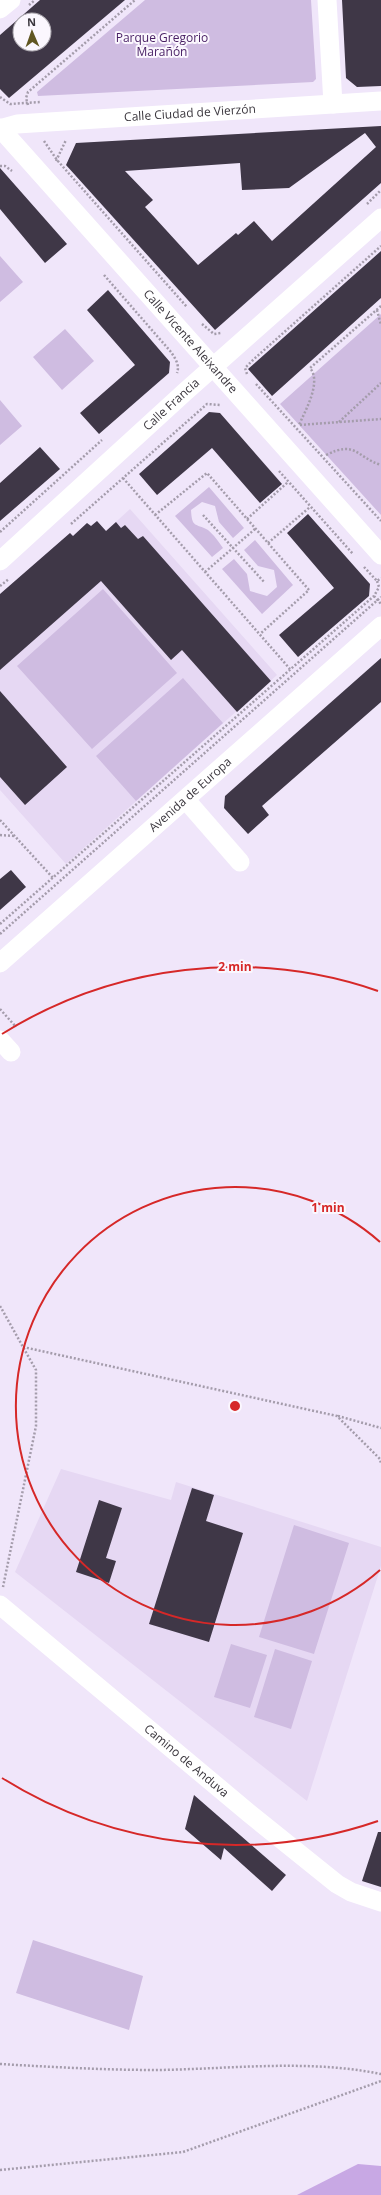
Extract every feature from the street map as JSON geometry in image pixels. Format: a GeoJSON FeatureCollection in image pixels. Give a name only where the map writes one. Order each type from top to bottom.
{"type":"FeatureCollection","features":[{"type":"Feature","properties":{"kind":"street"},"geometry":{"type":"LineString","coordinates":[[0,9],[11,0]]}},
{"type":"Feature","properties":{"kind":"street"},"geometry":{"type":"LineString","coordinates":[[327,0],[333,104]]}},
{"type":"Feature","properties":{"kind":"street","name":"Calle Ciudad de Vierzón"},"geometry":{"type":"LineString","coordinates":[[0,129],[17,124],[381,102]]}},
{"type":"Feature","properties":{"kind":"street","name":"Calle Vicente Aleixandre"},"geometry":{"type":"LineString","coordinates":[[0,129],[381,555]]}},
{"type":"Feature","properties":{"kind":"street","name":"Calle Francia"},"geometry":{"type":"LineString","coordinates":[[0,561],[213,367],[381,218]]}},
{"type":"Feature","properties":{"kind":"street","name":"Avenida de Europa"},"geometry":{"type":"LineString","coordinates":[[0,963],[381,626]]}},
{"type":"Feature","properties":{"kind":"street"},"geometry":{"type":"LineString","coordinates":[[186,800],[240,862]]}},
{"type":"Feature","properties":{"kind":"street","name":"Camino de Anduva"},"geometry":{"type":"LineString","coordinates":[[1,1597],[250,1814],[337,1884],[351,1892],[381,1902]]}},
{"type":"Feature","properties":{"kind":"path"},"geometry":{"type":"LineString","coordinates":[[27,103],[26,98],[28,92],[135,0]]}},
{"type":"Feature","properties":{"kind":"path"},"geometry":{"type":"LineString","coordinates":[[0,97],[10,104],[42,102]]}},
{"type":"Feature","properties":{"kind":"path"},"geometry":{"type":"LineString","coordinates":[[57,160],[68,136]]}},
{"type":"Feature","properties":{"kind":"path"},"geometry":{"type":"LineString","coordinates":[[44,142],[57,160],[188,308]]}},
{"type":"Feature","properties":{"kind":"path"},"geometry":{"type":"LineString","coordinates":[[0,166],[5,166],[16,176]]}},
{"type":"Feature","properties":{"kind":"path"},"geometry":{"type":"LineString","coordinates":[[249,377],[245,368],[254,359],[381,246]]}},
{"type":"Feature","properties":{"kind":"path"},"geometry":{"type":"LineString","coordinates":[[99,270],[171,352],[178,368],[173,377]]}},
{"type":"Feature","properties":{"kind":"path"},"geometry":{"type":"LineString","coordinates":[[381,306],[310,368],[315,378],[313,388],[299,425],[381,419]]}},
{"type":"Feature","properties":{"kind":"path"},"geometry":{"type":"LineString","coordinates":[[377,309],[381,325]]}},
{"type":"Feature","properties":{"kind":"path"},"geometry":{"type":"LineString","coordinates":[[198,319],[203,325]]}},
{"type":"Feature","properties":{"kind":"path"},"geometry":{"type":"LineString","coordinates":[[253,381],[381,521]]}},
{"type":"Feature","properties":{"kind":"path"},"geometry":{"type":"LineString","coordinates":[[338,422],[381,383]]}},
{"type":"Feature","properties":{"kind":"path"},"geometry":{"type":"LineString","coordinates":[[70,525],[206,404],[218,403],[223,407]]}},
{"type":"Feature","properties":{"kind":"path"},"geometry":{"type":"LineString","coordinates":[[0,532],[108,435]]}},
{"type":"Feature","properties":{"kind":"path"},"geometry":{"type":"LineString","coordinates":[[326,455],[338,449],[356,450],[373,462],[381,465]]}},
{"type":"Feature","properties":{"kind":"path"},"geometry":{"type":"LineString","coordinates":[[278,470],[299,494]]}},
{"type":"Feature","properties":{"kind":"path"},"geometry":{"type":"LineString","coordinates":[[155,515],[207,473],[309,590],[260,634]]}},
{"type":"Feature","properties":{"kind":"path"},"geometry":{"type":"LineString","coordinates":[[123,478],[290,669]]}},
{"type":"Feature","properties":{"kind":"path"},"geometry":{"type":"LineString","coordinates":[[246,519],[288,482]]}},
{"type":"Feature","properties":{"kind":"path"},"geometry":{"type":"LineString","coordinates":[[268,543],[310,507]]}},
{"type":"Feature","properties":{"kind":"path"},"geometry":{"type":"LineString","coordinates":[[202,515],[265,584]]}},
{"type":"Feature","properties":{"kind":"path"},"geometry":{"type":"LineString","coordinates":[[205,572],[255,529]]}},
{"type":"Feature","properties":{"kind":"path"},"geometry":{"type":"LineString","coordinates":[[0,586],[12,576]]}},
{"type":"Feature","properties":{"kind":"path"},"geometry":{"type":"LineString","coordinates":[[0,924],[54,879],[374,596],[379,587],[377,581]]}},
{"type":"Feature","properties":{"kind":"path"},"geometry":{"type":"LineString","coordinates":[[374,596],[381,604]]}},
{"type":"Feature","properties":{"kind":"path"},"geometry":{"type":"LineString","coordinates":[[0,934],[381,597]]}},
{"type":"Feature","properties":{"kind":"path"},"geometry":{"type":"LineString","coordinates":[[0,820],[54,879]]}},
{"type":"Feature","properties":{"kind":"path"},"geometry":{"type":"LineString","coordinates":[[0,835],[15,836]]}},
{"type":"Feature","properties":{"kind":"path"},"geometry":{"type":"LineString","coordinates":[[0,1010],[19,1031]]}},
{"type":"Feature","properties":{"kind":"path"},"geometry":{"type":"LineString","coordinates":[[0,1306],[36,1370],[36,1426],[1,1597]]}},
{"type":"Feature","properties":{"kind":"path"},"geometry":{"type":"LineString","coordinates":[[23,1347],[338,1416],[381,1428]]}},
{"type":"Feature","properties":{"kind":"path"},"geometry":{"type":"LineString","coordinates":[[338,1416],[380,1459],[381,1464]]}},
{"type":"Feature","properties":{"kind":"path"},"geometry":{"type":"LineString","coordinates":[[0,2064],[158,2070],[288,2065],[354,2069],[381,2074]]}},
{"type":"Feature","properties":{"kind":"path"},"geometry":{"type":"LineString","coordinates":[[0,2170],[183,2152],[381,2081]]}},
{"type":"Feature","properties":{"kind":"shaded area"},"geometry":{"type":"Polygon","coordinates":[[[130,509],[277,675],[66,864],[0,790],[0,594],[70,533],[73,536],[87,523],[91,526],[97,521],[106,531],[130,509]]]}},
{"type":"Feature","properties":{"kind":"shaded area"},"geometry":{"type":"Polygon","coordinates":[[[61,1469],[171,1500],[176,1482],[381,1547],[381,1566],[307,1801],[15,1572],[61,1469]]]}},
{"type":"Feature","properties":{"kind":"shaded area"},"geometry":{"type":"Polygon","coordinates":[[[358,2164],[381,2166],[381,2195],[297,2195],[358,2164]]]}},
{"type":"Feature","properties":{"kind":"green space","name":"Parque Gregorio Marañón"},"geometry":{"type":"Polygon","coordinates":[[[145,0],[311,0],[316,79],[313,82],[38,96],[37,92],[145,0]]]}},
{"type":"Feature","properties":{"kind":"green space"},"geometry":{"type":"Polygon","coordinates":[[[0,256],[23,282],[0,302],[0,256]]]}},
{"type":"Feature","properties":{"kind":"green space"},"geometry":{"type":"Polygon","coordinates":[[[381,314],[381,515],[280,404],[381,314]]]}},
{"type":"Feature","properties":{"kind":"green space"},"geometry":{"type":"Polygon","coordinates":[[[65,329],[94,361],[62,390],[33,357],[65,329]]]}},
{"type":"Feature","properties":{"kind":"green space"},"geometry":{"type":"Polygon","coordinates":[[[0,400],[22,426],[0,445],[0,400]]]}},
{"type":"Feature","properties":{"kind":"green space"},"geometry":{"type":"Polygon","coordinates":[[[209,487],[244,528],[233,538],[219,522],[215,506],[202,502],[191,510],[193,522],[208,530],[223,548],[212,557],[175,516],[209,487]]]}},
{"type":"Feature","properties":{"kind":"green space"},"geometry":{"type":"Polygon","coordinates":[[[255,540],[293,585],[262,614],[222,569],[234,559],[247,574],[250,591],[267,596],[277,587],[274,570],[258,566],[244,550],[255,540]]]}},
{"type":"Feature","properties":{"kind":"green space"},"geometry":{"type":"Polygon","coordinates":[[[103,589],[177,673],[92,749],[17,666],[103,589]]]}},
{"type":"Feature","properties":{"kind":"green space"},"geometry":{"type":"Polygon","coordinates":[[[183,678],[223,723],[136,801],[96,756],[183,678]]]}},
{"type":"Feature","properties":{"kind":"green space"},"geometry":{"type":"Polygon","coordinates":[[[294,1525],[349,1543],[314,1654],[259,1637],[294,1525]]]}},
{"type":"Feature","properties":{"kind":"green space"},"geometry":{"type":"Polygon","coordinates":[[[231,1644],[267,1655],[250,1708],[214,1697],[231,1644]]]}},
{"type":"Feature","properties":{"kind":"green space"},"geometry":{"type":"Polygon","coordinates":[[[275,1649],[312,1661],[291,1729],[254,1717],[275,1649]]]}},
{"type":"Feature","properties":{"kind":"green space"},"geometry":{"type":"Polygon","coordinates":[[[33,1940],[143,1976],[129,2030],[16,1993],[33,1940]]]}},
{"type":"Feature","properties":{"kind":"building"},"geometry":{"type":"Polygon","coordinates":[[[40,0],[125,0],[9,98],[0,89],[0,35],[12,24],[12,52],[52,52],[52,12],[26,12],[40,0]]]}},
{"type":"Feature","properties":{"kind":"building"},"geometry":{"type":"Polygon","coordinates":[[[342,0],[381,0],[381,86],[357,87],[346,78],[342,0]]]}},
{"type":"Feature","properties":{"kind":"building"},"geometry":{"type":"Polygon","coordinates":[[[381,126],[381,183],[215,330],[66,165],[76,143],[381,126]],[[365,133],[289,188],[242,190],[240,163],[125,171],[153,200],[145,207],[198,265],[236,233],[238,235],[254,221],[272,241],[376,147],[365,133]]]}},
{"type":"Feature","properties":{"kind":"building"},"geometry":{"type":"Polygon","coordinates":[[[0,168],[67,244],[45,263],[0,209],[0,168]]]}},
{"type":"Feature","properties":{"kind":"building"},"geometry":{"type":"Polygon","coordinates":[[[381,251],[381,298],[272,396],[248,369],[381,251]]]}},
{"type":"Feature","properties":{"kind":"building"},"geometry":{"type":"Polygon","coordinates":[[[108,290],[170,362],[169,373],[99,434],[80,413],[135,365],[87,310],[108,290]]]}},
{"type":"Feature","properties":{"kind":"building"},"geometry":{"type":"Polygon","coordinates":[[[209,412],[220,413],[282,484],[260,503],[212,448],[157,495],[139,474],[209,412]]]}},
{"type":"Feature","properties":{"kind":"building"},"geometry":{"type":"Polygon","coordinates":[[[40,447],[60,469],[0,521],[0,483],[40,447]]]}},
{"type":"Feature","properties":{"kind":"building"},"geometry":{"type":"Polygon","coordinates":[[[308,514],[370,584],[369,596],[298,657],[279,635],[334,588],[287,533],[308,514]]]}},
{"type":"Feature","properties":{"kind":"building"},"geometry":{"type":"Polygon","coordinates":[[[97,521],[106,531],[116,522],[121,528],[125,525],[138,539],[143,536],[271,681],[237,712],[182,650],[171,660],[101,581],[0,670],[0,594],[70,533],[73,536],[87,523],[91,526],[97,521]]]}},
{"type":"Feature","properties":{"kind":"building"},"geometry":{"type":"Polygon","coordinates":[[[381,658],[381,702],[262,806],[269,815],[248,834],[224,808],[225,796],[381,658]]]}},
{"type":"Feature","properties":{"kind":"building"},"geometry":{"type":"Polygon","coordinates":[[[0,691],[67,767],[25,805],[0,777],[0,691]]]}},
{"type":"Feature","properties":{"kind":"building"},"geometry":{"type":"Polygon","coordinates":[[[11,870],[26,887],[0,910],[0,879],[11,870]]]}},
{"type":"Feature","properties":{"kind":"building"},"geometry":{"type":"Polygon","coordinates":[[[192,1488],[214,1495],[206,1521],[243,1533],[209,1642],[149,1624],[192,1488]]]}},
{"type":"Feature","properties":{"kind":"building"},"geometry":{"type":"Polygon","coordinates":[[[99,1500],[122,1508],[106,1558],[116,1561],[109,1583],[76,1572],[99,1500]]]}},
{"type":"Feature","properties":{"kind":"building"},"geometry":{"type":"Polygon","coordinates":[[[194,1795],[286,1875],[272,1891],[224,1848],[221,1860],[185,1829],[194,1795]]]}},
{"type":"Feature","properties":{"kind":"building"},"geometry":{"type":"Polygon","coordinates":[[[378,1832],[381,1832],[381,1887],[362,1881],[378,1832]]]}}]}
